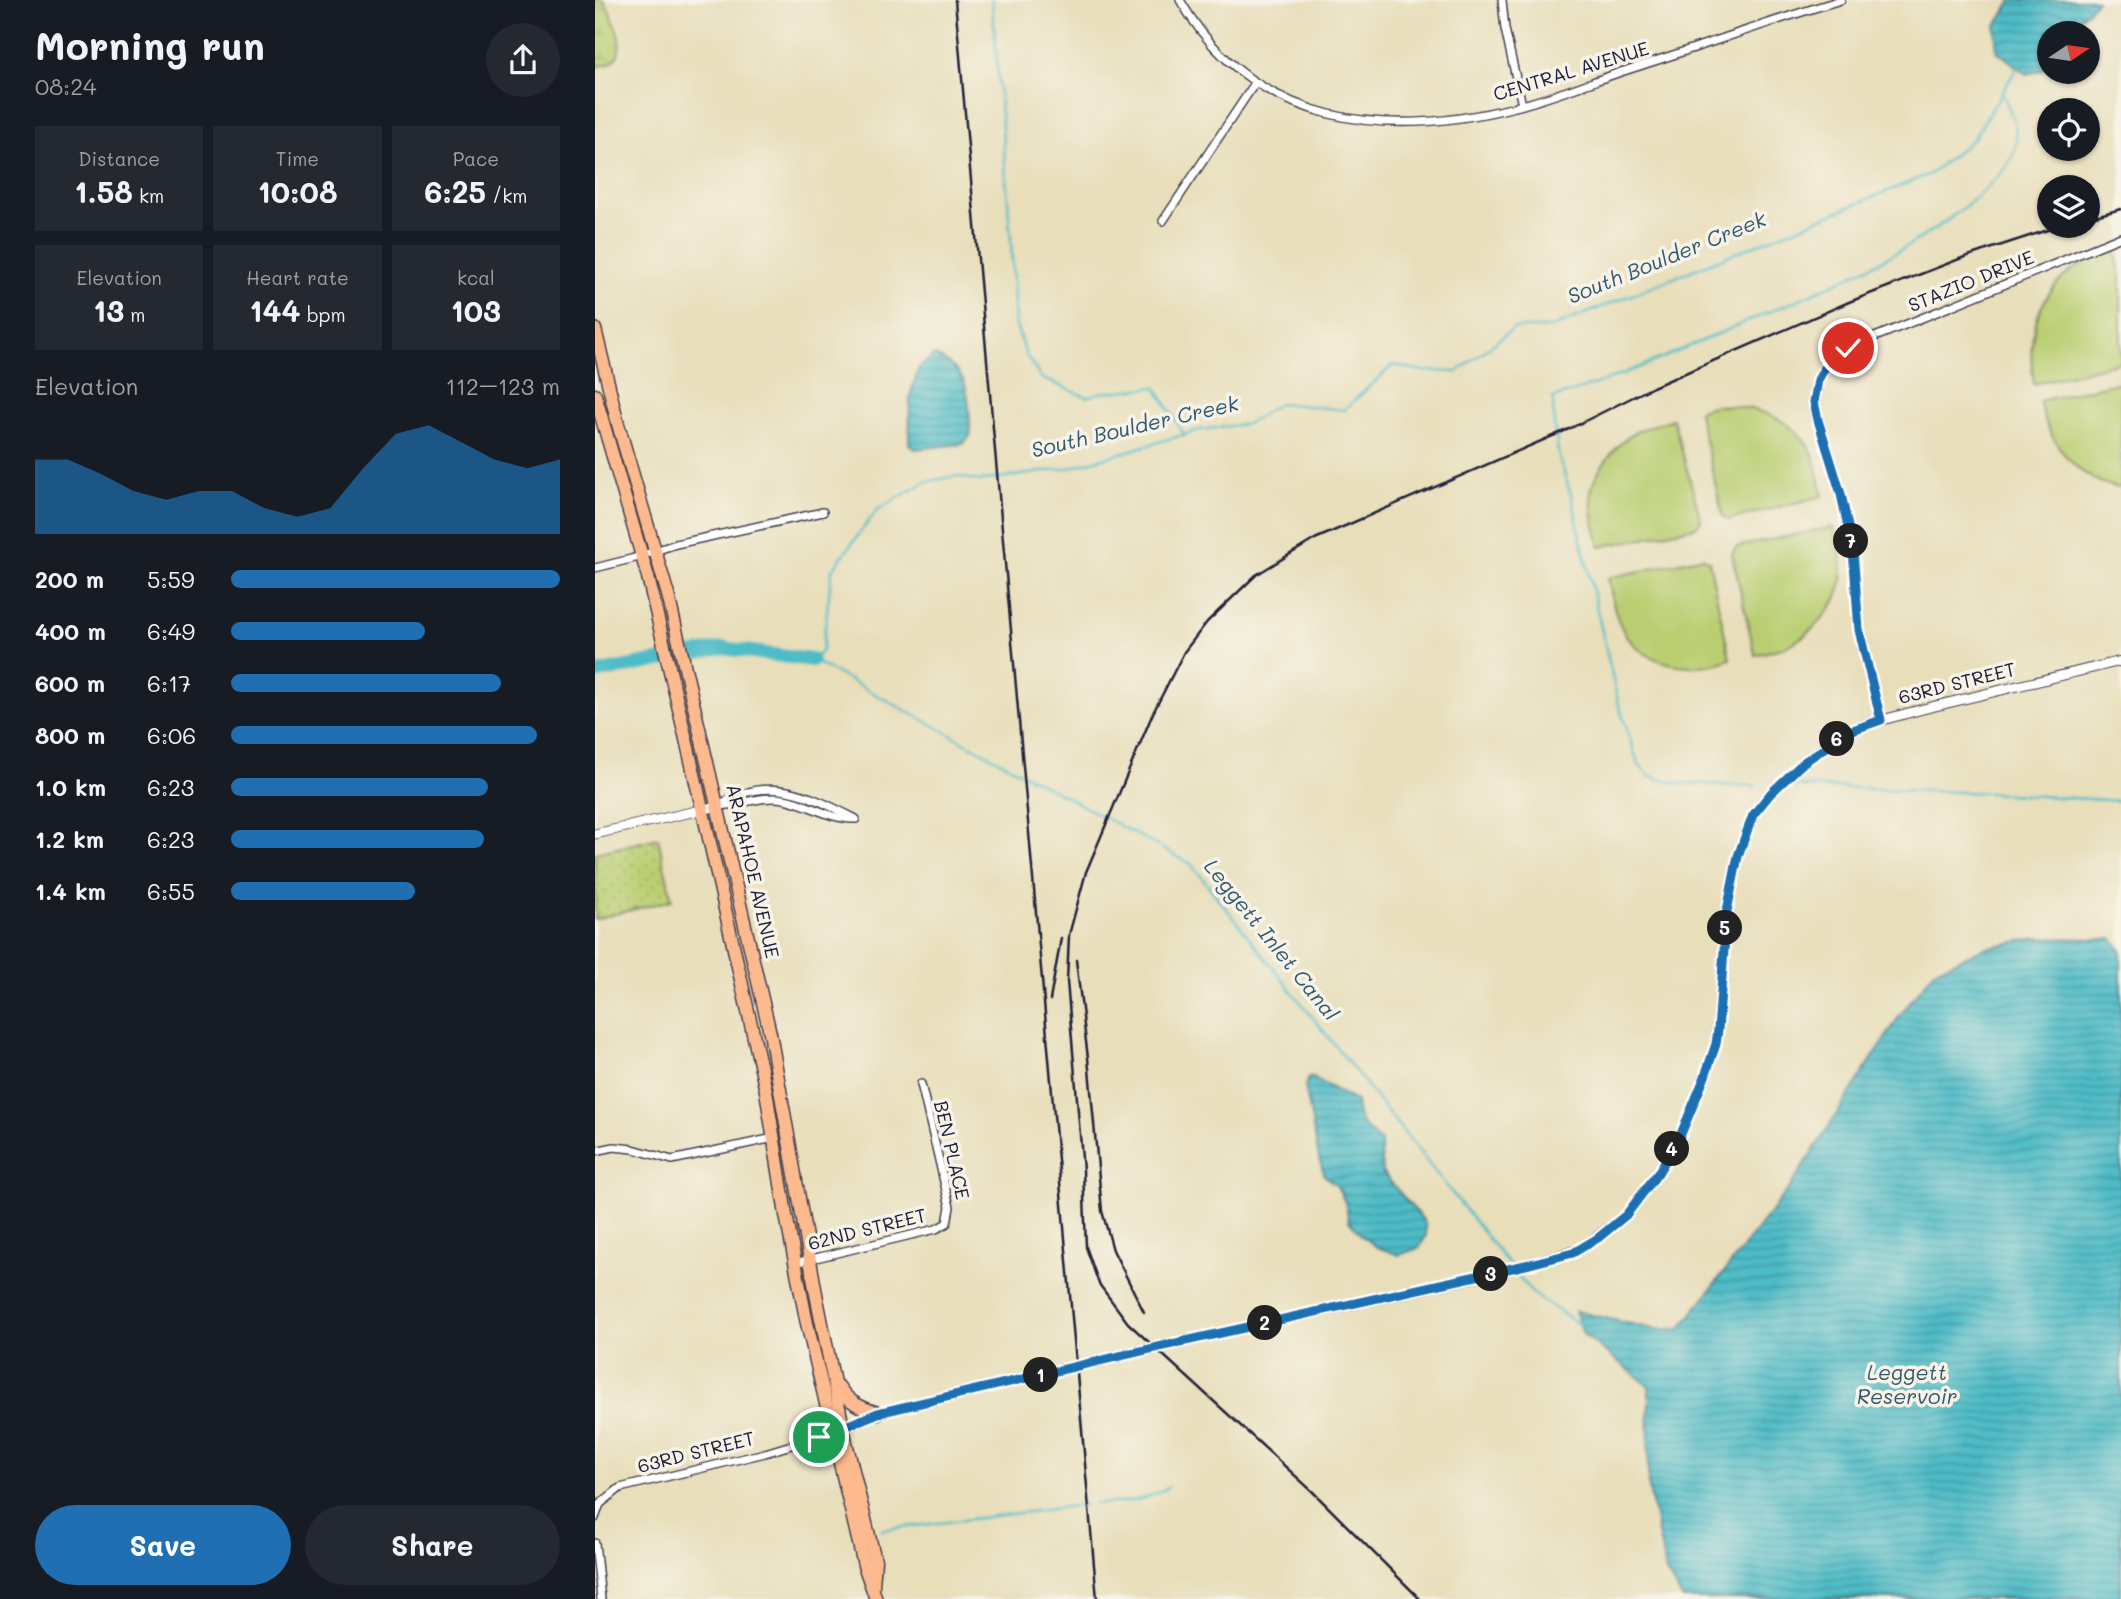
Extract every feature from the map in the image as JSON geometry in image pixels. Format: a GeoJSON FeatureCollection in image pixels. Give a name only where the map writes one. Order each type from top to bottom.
{"type":"FeatureCollection","features":[{"type":"Feature","properties":{"kind":"main road","name":"ARAPAHOE AVENUE"},"geometry":{"type":"LineString","coordinates":[[595,329],[618,424],[657,550],[771,1033],[810,1259],[836,1382],[838,1430]]}},
{"type":"Feature","properties":{"kind":"main road","name":"ARAPAHOE AVENUE"},"geometry":{"type":"LineString","coordinates":[[595,395],[642,555],[671,674],[766,1091],[795,1263],[838,1430]]}},
{"type":"Feature","properties":{"kind":"main road"},"geometry":{"type":"LineString","coordinates":[[836,1382],[848,1399],[866,1410],[878,1413]]}},
{"type":"Feature","properties":{"kind":"main road"},"geometry":{"type":"LineString","coordinates":[[838,1430],[875,1560],[875,1592]]}},
{"type":"Feature","properties":{"kind":"street","name":"CENTRAL AVENUE"},"geometry":{"type":"LineString","coordinates":[[1180,0],[1209,43],[1233,67],[1286,101],[1343,118],[1401,121],[1444,120],[1522,105],[1841,0]]}},
{"type":"Feature","properties":{"kind":"street"},"geometry":{"type":"LineString","coordinates":[[1502,0],[1504,29],[1522,105]]}},
{"type":"Feature","properties":{"kind":"street"},"geometry":{"type":"LineString","coordinates":[[1163,221],[1255,83]]}},
{"type":"Feature","properties":{"kind":"street","name":"STAZIO DRIVE"},"geometry":{"type":"LineString","coordinates":[[1881,720],[1859,630],[1856,576],[1841,494],[1814,402],[1818,380],[1835,355],[1848,348],[2121,237]]}},
{"type":"Feature","properties":{"kind":"street"},"geometry":{"type":"LineString","coordinates":[[595,568],[657,550],[823,512]]}},
{"type":"Feature","properties":{"kind":"street","name":"63RD STREET"},"geometry":{"type":"LineString","coordinates":[[595,1518],[600,1504],[620,1488],[765,1453],[838,1430],[878,1413],[1154,1348],[1500,1272],[1573,1253],[1598,1238],[1626,1215],[1658,1173],[1681,1134],[1716,1044],[1727,911],[1738,856],[1753,815],[1771,793],[1804,762],[1850,731],[1881,720],[2121,661]]}},
{"type":"Feature","properties":{"kind":"street"},"geometry":{"type":"LineString","coordinates":[[595,834],[718,806],[775,798],[792,800],[833,817],[856,820],[788,789],[769,789],[732,797],[718,806]]}},
{"type":"Feature","properties":{"kind":"street","name":"BEN PLACE"},"geometry":{"type":"LineString","coordinates":[[921,1084],[950,1207],[947,1223]]}},
{"type":"Feature","properties":{"kind":"street"},"geometry":{"type":"LineString","coordinates":[[595,1151],[614,1147],[633,1149],[672,1160],[774,1138]]}},
{"type":"Feature","properties":{"kind":"street","name":"62ND STREET"},"geometry":{"type":"LineString","coordinates":[[795,1263],[936,1229],[947,1223]]}},
{"type":"Feature","properties":{"kind":"street"},"geometry":{"type":"LineString","coordinates":[[595,1543],[601,1599]]}},
{"type":"Feature","properties":{"kind":"green space"},"geometry":{"type":"Polygon","coordinates":[[[595,0],[604,0],[617,30],[619,50],[616,58],[608,64],[595,66],[595,0]]]}},
{"type":"Feature","properties":{"kind":"green space"},"geometry":{"type":"Polygon","coordinates":[[[2115,250],[2121,276],[2121,362],[2034,384],[2033,338],[2037,318],[2046,299],[2057,283],[2073,269],[2092,258],[2115,250]]]}},
{"type":"Feature","properties":{"kind":"green space"},"geometry":{"type":"Polygon","coordinates":[[[2121,382],[2121,488],[2091,477],[2067,457],[2050,431],[2039,401],[2121,382]]]}},
{"type":"Feature","properties":{"kind":"green space"},"geometry":{"type":"Polygon","coordinates":[[[1712,406],[1756,410],[1782,421],[1794,430],[1812,453],[1823,496],[1728,520],[1723,516],[1698,411],[1712,406]]]}},
{"type":"Feature","properties":{"kind":"green space"},"geometry":{"type":"Polygon","coordinates":[[[1673,419],[1701,520],[1696,527],[1600,547],[1591,500],[1596,476],[1608,458],[1629,436],[1673,419]]]}},
{"type":"Feature","properties":{"kind":"green space"},"geometry":{"type":"Polygon","coordinates":[[[1834,527],[1842,581],[1829,611],[1796,641],[1755,655],[1732,554],[1736,547],[1834,527]]]}},
{"type":"Feature","properties":{"kind":"green space"},"geometry":{"type":"Polygon","coordinates":[[[1703,557],[1709,561],[1730,659],[1701,666],[1686,666],[1671,664],[1643,652],[1632,642],[1620,624],[1608,578],[1703,557]]]}},
{"type":"Feature","properties":{"kind":"green space"},"geometry":{"type":"Polygon","coordinates":[[[658,838],[672,900],[595,919],[595,853],[658,838]]]}},
{"type":"Feature","properties":{"kind":"water"},"geometry":{"type":"Polygon","coordinates":[[[2012,0],[2097,0],[2078,21],[2037,21],[2037,71],[2026,74],[1997,51],[1995,27],[2012,0]]]}},
{"type":"Feature","properties":{"kind":"water"},"geometry":{"type":"Polygon","coordinates":[[[934,355],[947,362],[962,379],[968,398],[971,435],[963,444],[915,449],[909,444],[910,395],[919,368],[934,355]]]}},
{"type":"Feature","properties":{"kind":"water","name":"Leggett Reservoir"},"geometry":{"type":"Polygon","coordinates":[[[2035,938],[2113,939],[2121,950],[2121,1599],[1683,1599],[1666,1572],[1648,1484],[1649,1386],[1583,1334],[1575,1311],[1653,1329],[1680,1329],[1790,1187],[1900,1015],[1935,970],[1984,948],[2035,938]]]}},
{"type":"Feature","properties":{"kind":"water"},"geometry":{"type":"Polygon","coordinates":[[[1310,1076],[1356,1101],[1361,1121],[1381,1142],[1382,1172],[1425,1222],[1426,1236],[1419,1248],[1399,1255],[1377,1247],[1362,1236],[1349,1221],[1345,1202],[1337,1186],[1325,1176],[1319,1159],[1305,1086],[1310,1076]]]}},
{"type":"Feature","properties":{"kind":"waterway"},"geometry":{"type":"LineString","coordinates":[[992,0],[1015,323],[1026,355],[1041,378],[1087,397],[1156,387],[1185,436]]}},
{"type":"Feature","properties":{"kind":"waterway","name":"South Boulder Creek"},"geometry":{"type":"LineString","coordinates":[[1510,1266],[1191,864],[812,660],[822,651],[832,570],[877,510],[925,482],[957,476],[979,481],[1069,468],[1200,430],[1247,424],[1280,403],[1344,410],[1393,365],[1424,371],[1457,372],[1514,328],[1550,328],[1930,174],[1973,139],[2017,68]]}},
{"type":"Feature","properties":{"kind":"waterway"},"geometry":{"type":"LineString","coordinates":[[1756,786],[1677,783],[1648,775],[1638,764],[1618,702],[1571,495],[1559,457],[1553,398],[1641,367],[1793,302],[1861,271],[1927,234],[1983,191],[2011,159],[2016,134],[2003,94]]}},
{"type":"Feature","properties":{"kind":"waterway","name":"South Boulder Creek"},"geometry":{"type":"LineString","coordinates":[[595,673],[723,648],[812,660]]}},
{"type":"Feature","properties":{"kind":"waterway"},"geometry":{"type":"LineString","coordinates":[[1792,786],[2121,801]]}},
{"type":"Feature","properties":{"kind":"waterway","name":"Leggett Inlet Canal"},"geometry":{"type":"LineString","coordinates":[[1514,1271],[1532,1293],[1580,1325]]}},
{"type":"Feature","properties":{"kind":"waterway"},"geometry":{"type":"LineString","coordinates":[[1094,1503],[1133,1501],[1168,1487]]}},
{"type":"Feature","properties":{"kind":"waterway"},"geometry":{"type":"LineString","coordinates":[[882,1530],[1084,1505]]}},
{"type":"Feature","properties":{"kind":"railway"},"geometry":{"type":"LineString","coordinates":[[955,0],[1097,1599]]}},
{"type":"Feature","properties":{"kind":"railway"},"geometry":{"type":"LineString","coordinates":[[2100,215],[2121,209]]}},
{"type":"Feature","properties":{"kind":"railway"},"geometry":{"type":"LineString","coordinates":[[1420,1599],[1312,1491],[1128,1323],[1099,1284],[1086,1247],[1083,1170],[1067,981],[1069,935],[1086,872],[1153,713],[1184,652],[1207,622],[1256,575],[1315,539],[1569,429],[1653,387],[1849,302],[1962,258],[2037,234]]}},
{"type":"Feature","properties":{"kind":"railway"},"geometry":{"type":"LineString","coordinates":[[1050,1000],[1061,938]]}},
{"type":"Feature","properties":{"kind":"railway"},"geometry":{"type":"LineString","coordinates":[[1076,960],[1102,1211],[1113,1250],[1144,1312]]}},
{"type":"Feature","properties":{"kind":"route"},"geometry":{"type":"LineString","coordinates":[[819,1437],[878,1413],[1154,1348],[1483,1276],[1573,1253],[1598,1238],[1626,1215],[1650,1185],[1681,1134],[1716,1044],[1727,911],[1738,856],[1753,815],[1771,793],[1804,762],[1850,731],[1881,720],[1859,630],[1853,550],[1841,494],[1814,402],[1818,380],[1825,367],[1835,355],[1848,348]]}}]}
